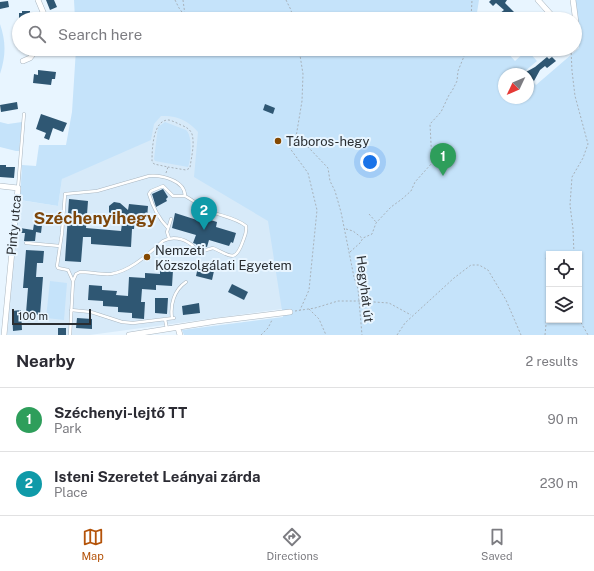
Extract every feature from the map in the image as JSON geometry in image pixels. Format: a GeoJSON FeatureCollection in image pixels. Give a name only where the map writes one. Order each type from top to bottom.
{"type":"FeatureCollection","features":[{"type":"Feature","properties":{"kind":"street"},"geometry":{"type":"LineString","coordinates":[[38,0],[43,12]]}},
{"type":"Feature","properties":{"kind":"street"},"geometry":{"type":"LineString","coordinates":[[538,0],[549,12]]}},
{"type":"Feature","properties":{"kind":"street"},"geometry":{"type":"LineString","coordinates":[[573,0],[575,12]]}},
{"type":"Feature","properties":{"kind":"street"},"geometry":{"type":"LineString","coordinates":[[23,61],[32,56]]}},
{"type":"Feature","properties":{"kind":"street"},"geometry":{"type":"LineString","coordinates":[[0,186],[18,188]]}},
{"type":"Feature","properties":{"kind":"street","name":"Pinty utca"},"geometry":{"type":"LineString","coordinates":[[4,335],[18,188]]}},
{"type":"Feature","properties":{"kind":"street"},"geometry":{"type":"LineString","coordinates":[[129,335],[217,321],[290,312]]}},
{"type":"Feature","properties":{"kind":"street"},"geometry":{"type":"LineString","coordinates":[[178,328],[180,335]]}},
{"type":"Feature","properties":{"kind":"lane","name":"Pinty utca"},"geometry":{"type":"LineString","coordinates":[[18,188],[24,114]]}},
{"type":"Feature","properties":{"kind":"lane"},"geometry":{"type":"LineString","coordinates":[[73,281],[68,270],[57,267],[65,194],[96,191],[154,175],[178,182],[185,191],[185,196]]}},
{"type":"Feature","properties":{"kind":"lane"},"geometry":{"type":"LineString","coordinates":[[70,335],[74,275],[80,272],[111,274],[127,268],[169,238],[174,237],[188,243],[199,252],[213,248],[228,256],[235,256],[240,252],[247,230],[246,226],[239,222],[205,209],[185,196],[173,196],[163,186],[151,191],[149,194],[153,207],[160,221],[168,228]]}},
{"type":"Feature","properties":{"kind":"lane"},"geometry":{"type":"LineString","coordinates":[[169,238],[167,232],[171,219]]}},
{"type":"Feature","properties":{"kind":"lane"},"geometry":{"type":"LineString","coordinates":[[26,243],[60,246]]}},
{"type":"Feature","properties":{"kind":"lane"},"geometry":{"type":"LineString","coordinates":[[71,310],[91,312],[122,322],[133,323],[173,318],[171,308],[174,297],[181,286],[186,282]]}},
{"type":"Feature","properties":{"kind":"lane"},"geometry":{"type":"LineString","coordinates":[[166,319],[167,329]]}},
{"type":"Feature","properties":{"kind":"path"},"geometry":{"type":"LineString","coordinates":[[175,0],[182,12]]}},
{"type":"Feature","properties":{"kind":"path"},"geometry":{"type":"LineString","coordinates":[[183,0],[184,12]]}},
{"type":"Feature","properties":{"kind":"path"},"geometry":{"type":"LineString","coordinates":[[286,0],[291,12]]}},
{"type":"Feature","properties":{"kind":"path"},"geometry":{"type":"LineString","coordinates":[[471,12],[472,0]]}},
{"type":"Feature","properties":{"kind":"path"},"geometry":{"type":"LineString","coordinates":[[300,56],[303,74],[302,101],[296,137],[289,147],[308,174],[317,210],[309,290],[300,310]]}},
{"type":"Feature","properties":{"kind":"path","name":"Hegyhát út"},"geometry":{"type":"LineString","coordinates":[[362,335],[358,289],[349,252],[360,243],[363,238],[372,234],[376,223],[391,207],[402,200],[411,191],[415,182],[432,163],[430,124],[442,112],[457,81],[458,71],[464,56]]}},
{"type":"Feature","properties":{"kind":"path"},"geometry":{"type":"LineString","coordinates":[[572,56],[575,96],[588,144],[583,158],[572,177],[570,205],[574,251]]}},
{"type":"Feature","properties":{"kind":"path"},"geometry":{"type":"LineString","coordinates":[[170,120],[186,127],[190,131],[193,142],[190,168],[186,170],[168,167],[154,164],[152,161],[152,154],[156,127],[160,123],[170,120]]}},
{"type":"Feature","properties":{"kind":"path"},"geometry":{"type":"LineString","coordinates":[[296,137],[310,148],[328,168],[330,181],[335,191],[345,228],[349,252]]}},
{"type":"Feature","properties":{"kind":"path"},"geometry":{"type":"LineString","coordinates":[[165,178],[168,167]]}},
{"type":"Feature","properties":{"kind":"path"},"geometry":{"type":"LineString","coordinates":[[369,214],[376,223]]}},
{"type":"Feature","properties":{"kind":"path"},"geometry":{"type":"LineString","coordinates":[[345,228],[353,231],[363,238]]}},
{"type":"Feature","properties":{"kind":"path"},"geometry":{"type":"LineString","coordinates":[[397,335],[405,322],[471,265],[479,265],[488,270],[503,294],[521,335]]}},
{"type":"Feature","properties":{"kind":"path"},"geometry":{"type":"LineString","coordinates":[[290,312],[338,301],[359,301],[389,303],[412,316]]}},
{"type":"Feature","properties":{"kind":"path"},"geometry":{"type":"LineString","coordinates":[[308,309],[319,319],[326,335]]}},
{"type":"Feature","properties":{"kind":"path"},"geometry":{"type":"LineString","coordinates":[[261,335],[268,328],[275,314]]}},
{"type":"Feature","properties":{"kind":"path"},"geometry":{"type":"LineString","coordinates":[[545,335],[546,323]]}},
{"type":"Feature","properties":{"kind":"path"},"geometry":{"type":"LineString","coordinates":[[581,323],[588,335]]}},
{"type":"Feature","properties":{"kind":"shaded area"},"geometry":{"type":"Polygon","coordinates":[[[74,0],[479,0],[477,12],[75,12],[74,0]]]}},
{"type":"Feature","properties":{"kind":"shaded area"},"geometry":{"type":"Polygon","coordinates":[[[573,0],[594,0],[594,335],[184,335],[182,330],[283,317],[268,221],[194,177],[198,132],[186,121],[177,117],[161,116],[154,124],[151,140],[62,179],[58,206],[20,200],[22,165],[36,166],[39,145],[66,145],[72,112],[76,56],[510,56],[515,61],[520,56],[532,56],[537,61],[529,68],[498,68],[498,104],[534,104],[534,83],[536,85],[570,56],[582,56],[582,12],[575,12],[573,0]]]}},
{"type":"Feature","properties":{"kind":"shaded area"},"geometry":{"type":"Polygon","coordinates":[[[0,24],[4,49],[0,74],[0,24]]]}},
{"type":"Feature","properties":{"kind":"shaded area","name":"Nemzeti Közszolgálati Egyetem"},"geometry":{"type":"Polygon","coordinates":[[[169,96],[277,205],[282,309],[90,335],[7,335],[19,200],[58,206],[62,179],[169,96]]]}},
{"type":"Feature","properties":{"kind":"shaded area"},"geometry":{"type":"Polygon","coordinates":[[[0,122],[8,124],[22,122],[19,151],[0,147],[0,122]]]}},
{"type":"Feature","properties":{"kind":"shaded area"},"geometry":{"type":"Polygon","coordinates":[[[165,122],[186,130],[188,133],[191,148],[188,167],[155,161],[158,127],[165,122]]]}},
{"type":"Feature","properties":{"kind":"shaded area"},"geometry":{"type":"Polygon","coordinates":[[[50,281],[67,283],[64,320],[46,318],[50,281]]]}},
{"type":"Feature","properties":{"kind":"building"},"geometry":{"type":"Polygon","coordinates":[[[46,0],[54,0],[57,7],[50,10],[46,0]]]}},
{"type":"Feature","properties":{"kind":"building"},"geometry":{"type":"Polygon","coordinates":[[[491,0],[507,0],[505,3],[514,12],[502,12],[504,10],[496,3],[493,6],[489,2],[491,0]]]}},
{"type":"Feature","properties":{"kind":"building"},"geometry":{"type":"Polygon","coordinates":[[[8,1],[9,7],[0,9],[0,2],[8,1]]]}},
{"type":"Feature","properties":{"kind":"building"},"geometry":{"type":"Polygon","coordinates":[[[547,57],[549,59],[552,57],[556,61],[547,68],[545,66],[540,70],[534,81],[533,68],[547,57]]]}},
{"type":"Feature","properties":{"kind":"building"},"geometry":{"type":"Polygon","coordinates":[[[38,70],[56,72],[55,79],[52,79],[51,85],[33,83],[34,74],[38,75],[38,70]]]}},
{"type":"Feature","properties":{"kind":"building"},"geometry":{"type":"Polygon","coordinates":[[[17,102],[18,109],[1,112],[0,105],[17,102]]]}},
{"type":"Feature","properties":{"kind":"building"},"geometry":{"type":"Polygon","coordinates":[[[265,104],[275,108],[273,114],[263,110],[265,104]]]}},
{"type":"Feature","properties":{"kind":"building"},"geometry":{"type":"Polygon","coordinates":[[[41,114],[67,123],[63,132],[53,128],[49,140],[44,138],[46,133],[36,129],[41,114]]]}},
{"type":"Feature","properties":{"kind":"building"},"geometry":{"type":"Polygon","coordinates":[[[0,165],[15,167],[14,178],[0,177],[0,165]]]}},
{"type":"Feature","properties":{"kind":"building"},"geometry":{"type":"Polygon","coordinates":[[[163,189],[168,197],[166,199],[167,201],[156,207],[152,194],[163,189]]]}},
{"type":"Feature","properties":{"kind":"building"},"geometry":{"type":"Polygon","coordinates":[[[69,199],[88,201],[86,228],[121,231],[123,216],[113,216],[109,212],[109,206],[114,202],[120,203],[128,210],[129,204],[148,206],[147,218],[135,217],[134,229],[132,229],[131,247],[91,244],[91,237],[83,237],[81,262],[65,261],[69,199]]]}},
{"type":"Feature","properties":{"kind":"building"},"geometry":{"type":"Polygon","coordinates":[[[175,213],[197,220],[198,216],[217,222],[216,227],[236,233],[233,243],[231,242],[229,246],[209,240],[207,247],[203,246],[199,248],[193,243],[196,235],[172,228],[175,213]]]}},
{"type":"Feature","properties":{"kind":"building"},"geometry":{"type":"Polygon","coordinates":[[[34,224],[42,225],[41,233],[36,232],[35,241],[24,241],[25,233],[19,233],[20,228],[33,230],[34,224]]]}},
{"type":"Feature","properties":{"kind":"building"},"geometry":{"type":"Polygon","coordinates":[[[26,250],[44,251],[43,263],[37,263],[36,277],[43,277],[40,315],[26,313],[28,288],[23,288],[26,250]]]}},
{"type":"Feature","properties":{"kind":"building"},"geometry":{"type":"Polygon","coordinates":[[[198,267],[214,271],[212,280],[196,276],[198,267]]]}},
{"type":"Feature","properties":{"kind":"building"},"geometry":{"type":"Polygon","coordinates":[[[160,269],[173,270],[172,286],[156,285],[156,290],[142,289],[141,302],[145,302],[144,319],[132,318],[132,313],[118,312],[118,307],[103,306],[103,301],[88,300],[89,285],[102,286],[102,290],[117,291],[116,295],[128,296],[129,277],[145,278],[145,273],[160,274],[160,269]]]}},
{"type":"Feature","properties":{"kind":"building"},"geometry":{"type":"Polygon","coordinates":[[[232,284],[248,292],[244,300],[228,292],[232,284]]]}},
{"type":"Feature","properties":{"kind":"building"},"geometry":{"type":"Polygon","coordinates":[[[155,298],[168,298],[167,314],[155,313],[155,298]]]}},
{"type":"Feature","properties":{"kind":"building"},"geometry":{"type":"Polygon","coordinates":[[[199,303],[200,313],[183,315],[182,306],[199,303]]]}},
{"type":"Feature","properties":{"kind":"building"},"geometry":{"type":"Polygon","coordinates":[[[21,310],[22,330],[13,331],[12,311],[21,310]]]}},
{"type":"Feature","properties":{"kind":"building"},"geometry":{"type":"Polygon","coordinates":[[[77,318],[92,319],[92,329],[76,328],[77,318]]]}},
{"type":"Feature","properties":{"kind":"building"},"geometry":{"type":"Polygon","coordinates":[[[58,328],[66,328],[66,335],[58,335],[58,328]]]}},
{"type":"Feature","properties":{"kind":"place","name":"Táboros-hegy"},"geometry":{"type":"Point","coordinates":[278,141]}},
{"type":"Feature","properties":{"kind":"place","name":"Széchenyi-lejtő TT"},"geometry":{"type":"Point","coordinates":[443,176]}},
{"type":"Feature","properties":{"kind":"place","name":"Isteni Szeretet Leányai zárda"},"geometry":{"type":"Point","coordinates":[204,230]}},
{"type":"Feature","properties":{"kind":"place","name":"Nemzeti Közszolgálati Egyetem"},"geometry":{"type":"Point","coordinates":[147,257]}},
{"type":"Feature","properties":{"kind":"district","name":"Széchenyihegy"},"geometry":{"type":"Point","coordinates":[95,218]}}]}
